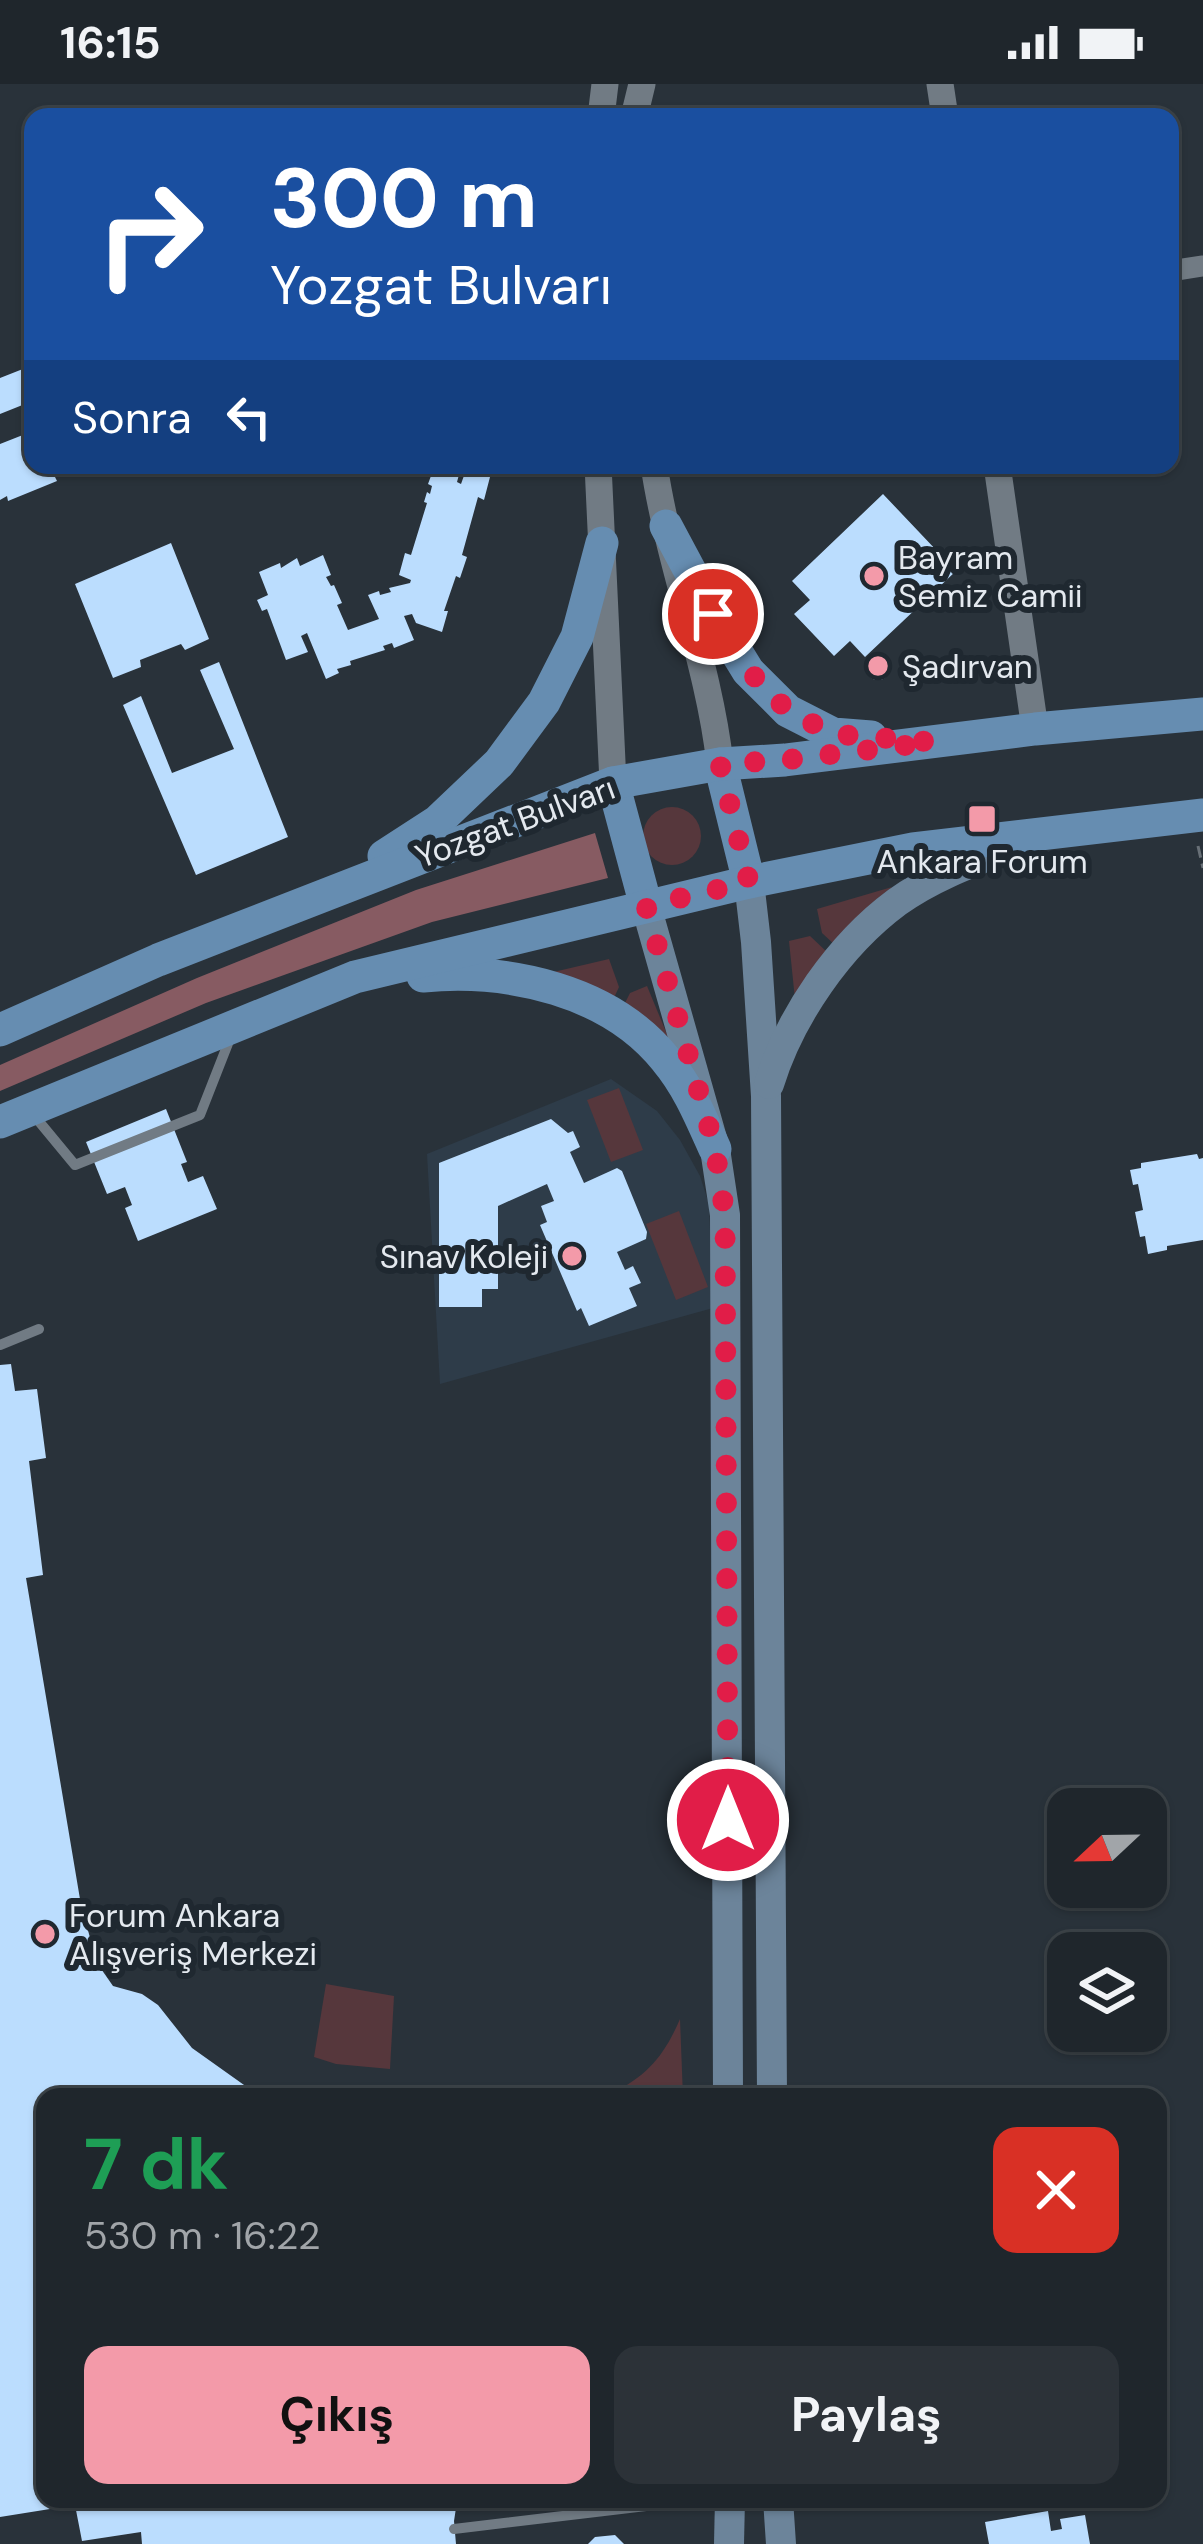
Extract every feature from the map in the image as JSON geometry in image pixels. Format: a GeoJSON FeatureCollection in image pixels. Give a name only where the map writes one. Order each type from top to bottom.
{"type":"FeatureCollection","features":[{"type":"Feature","properties":{"kind":"main road"},"geometry":{"type":"LineString","coordinates":[[666,526],[748,670],[788,711],[833,734],[933,742]]}},
{"type":"Feature","properties":{"kind":"main road"},"geometry":{"type":"LineString","coordinates":[[327,894],[438,821],[499,763],[544,702],[577,637],[602,543]]}},
{"type":"Feature","properties":{"kind":"main road","name":"Yozgat Bulvarı"},"geometry":{"type":"LineString","coordinates":[[0,1030],[158,960],[613,783],[720,764],[1203,714]]}},
{"type":"Feature","properties":{"kind":"main road"},"geometry":{"type":"LineString","coordinates":[[720,764],[749,882],[766,1096],[772,2088]]}},
{"type":"Feature","properties":{"kind":"main road"},"geometry":{"type":"LineString","coordinates":[[613,783],[715,1148],[725,1215],[728,2088]]}},
{"type":"Feature","properties":{"kind":"main road"},"geometry":{"type":"LineString","coordinates":[[15,1116],[355,977],[749,882],[913,849],[1203,815]]}},
{"type":"Feature","properties":{"kind":"main road"},"geometry":{"type":"LineString","coordinates":[[766,1096],[786,1038],[840,958],[864,932],[898,901],[956,869],[1047,833]]}},
{"type":"Feature","properties":{"kind":"main road"},"geometry":{"type":"LineString","coordinates":[[355,977],[478,974],[560,989],[592,1004],[632,1027],[665,1058],[715,1148]]}},
{"type":"Feature","properties":{"kind":"main road"},"geometry":{"type":"LineString","coordinates":[[729,2544],[730,2508]]}},
{"type":"Feature","properties":{"kind":"main road"},"geometry":{"type":"LineString","coordinates":[[779,2508],[781,2544]]}},
{"type":"Feature","properties":{"kind":"street"},"geometry":{"type":"LineString","coordinates":[[598,474],[613,783]]}},
{"type":"Feature","properties":{"kind":"street"},"geometry":{"type":"LineString","coordinates":[[656,474],[720,764]]}},
{"type":"Feature","properties":{"kind":"street"},"geometry":{"type":"LineString","coordinates":[[998,474],[1035,729]]}},
{"type":"Feature","properties":{"kind":"lane"},"geometry":{"type":"LineString","coordinates":[[15,1116],[75,1165],[179,1124],[200,1115],[235,1027]]}},
{"type":"Feature","properties":{"kind":"lane"},"geometry":{"type":"LineString","coordinates":[[0,1345],[39,1329]]}},
{"type":"Feature","properties":{"kind":"lane"},"geometry":{"type":"LineString","coordinates":[[454,2529],[629,2508]]}},
{"type":"Feature","properties":{"kind":"shaded area"},"geometry":{"type":"Polygon","coordinates":[[[672,807],[692,816],[701,836],[692,856],[672,865],[652,856],[643,836],[652,816],[672,807]]]}},
{"type":"Feature","properties":{"kind":"shaded area"},"geometry":{"type":"Polygon","coordinates":[[[595,833],[608,878],[432,922],[206,1003],[0,1091],[0,1065],[197,978],[416,890],[595,833]]]}},
{"type":"Feature","properties":{"kind":"shaded area"},"geometry":{"type":"Polygon","coordinates":[[[892,887],[835,945],[822,933],[817,909],[892,887]]]}},
{"type":"Feature","properties":{"kind":"shaded area"},"geometry":{"type":"Polygon","coordinates":[[[810,936],[828,953],[796,1009],[789,941],[810,936]]]}},
{"type":"Feature","properties":{"kind":"shaded area"},"geometry":{"type":"Polygon","coordinates":[[[609,959],[619,987],[612,1002],[545,974],[609,959]]]}},
{"type":"Feature","properties":{"kind":"shaded area"},"geometry":{"type":"Polygon","coordinates":[[[647,986],[676,1056],[623,1007],[630,993],[647,986]]]}},
{"type":"Feature","properties":{"kind":"shaded area","name":"Sınav Koleji"},"geometry":{"type":"Polygon","coordinates":[[[611,1079],[657,1111],[700,1176],[709,1204],[713,1308],[440,1384],[427,1154],[611,1079]]]}},
{"type":"Feature","properties":{"kind":"shaded area"},"geometry":{"type":"Polygon","coordinates":[[[619,1088],[643,1150],[611,1162],[587,1100],[619,1088]]]}},
{"type":"Feature","properties":{"kind":"shaded area"},"geometry":{"type":"Polygon","coordinates":[[[679,1211],[708,1287],[676,1300],[646,1224],[679,1211]]]}},
{"type":"Feature","properties":{"kind":"shaded area"},"geometry":{"type":"Polygon","coordinates":[[[326,1984],[394,1996],[390,2069],[314,2057],[326,1984]]]}},
{"type":"Feature","properties":{"kind":"shaded area"},"geometry":{"type":"Polygon","coordinates":[[[680,2019],[683,2088],[621,2088],[654,2063],[680,2019]]]}},
{"type":"Feature","properties":{"kind":"building"},"geometry":{"type":"Polygon","coordinates":[[[24,369],[24,404],[0,414],[0,378],[24,369]]]}},
{"type":"Feature","properties":{"kind":"building"},"geometry":{"type":"Polygon","coordinates":[[[24,435],[24,474],[63,474],[55,477],[57,481],[0,500],[0,444],[24,435]]]}},
{"type":"Feature","properties":{"kind":"building"},"geometry":{"type":"Polygon","coordinates":[[[432,474],[459,474],[461,484],[465,474],[490,477],[484,500],[478,497],[462,555],[467,557],[444,611],[448,611],[442,632],[416,623],[412,614],[404,616],[414,640],[394,648],[392,643],[383,646],[385,650],[350,661],[351,665],[326,679],[307,633],[301,636],[308,652],[286,660],[267,609],[262,611],[257,600],[268,595],[259,572],[280,563],[281,568],[297,558],[300,566],[323,555],[331,575],[326,577],[342,603],[337,605],[348,630],[379,619],[368,595],[410,583],[399,575],[405,553],[411,555],[432,486],[428,484],[432,474]]]}},
{"type":"Feature","properties":{"kind":"building","name":"Bayram Semiz Camii"},"geometry":{"type":"Polygon","coordinates":[[[883,494],[956,571],[865,657],[850,641],[834,656],[794,614],[810,600],[792,581],[883,494]]]}},
{"type":"Feature","properties":{"kind":"building"},"geometry":{"type":"Polygon","coordinates":[[[171,543],[209,639],[140,660],[141,667],[113,678],[75,584],[171,543]]]}},
{"type":"Feature","properties":{"kind":"building","name":"Şadırvan"},"geometry":{"type":"Polygon","coordinates":[[[878,656],[887,659],[887,677],[878,680],[869,677],[866,668],[869,659],[878,656]]]}},
{"type":"Feature","properties":{"kind":"building"},"geometry":{"type":"Polygon","coordinates":[[[219,662],[288,837],[196,875],[123,705],[141,696],[172,773],[234,749],[200,670],[219,662]]]}},
{"type":"Feature","properties":{"kind":"building"},"geometry":{"type":"Polygon","coordinates":[[[166,1109],[187,1162],[181,1164],[188,1182],[203,1176],[217,1209],[138,1241],[125,1208],[132,1205],[125,1187],[107,1194],[86,1142],[166,1109]]]}},
{"type":"Feature","properties":{"kind":"building"},"geometry":{"type":"Polygon","coordinates":[[[551,1119],[568,1133],[573,1131],[580,1147],[570,1152],[584,1183],[617,1168],[622,1171],[647,1232],[646,1239],[617,1252],[625,1270],[633,1266],[641,1283],[629,1288],[637,1306],[589,1326],[581,1308],[577,1311],[540,1225],[547,1222],[541,1206],[554,1201],[547,1184],[498,1206],[498,1289],[482,1289],[482,1307],[439,1307],[439,1163],[551,1119]]]}},
{"type":"Feature","properties":{"kind":"building"},"geometry":{"type":"Polygon","coordinates":[[[1197,1154],[1203,1158],[1203,1240],[1148,1254],[1135,1212],[1143,1210],[1138,1184],[1133,1185],[1130,1170],[1141,1168],[1141,1163],[1197,1154]]]}},
{"type":"Feature","properties":{"kind":"building","name":"Forum Ankara Alışveriş Merkezi"},"geometry":{"type":"Polygon","coordinates":[[[11,1364],[15,1391],[37,1389],[46,1458],[29,1461],[43,1575],[26,1578],[81,1905],[97,1963],[113,1986],[142,1994],[158,2005],[192,2048],[248,2088],[36,2088],[36,2508],[56,2508],[0,2517],[0,1365],[11,1364]]]}},
{"type":"Feature","properties":{"kind":"building","name":"Forum Ankara Alışveriş Merkezi"},"geometry":{"type":"Polygon","coordinates":[[[76,2508],[456,2508],[456,2544],[142,2544],[141,2532],[82,2541],[76,2508]]]}},
{"type":"Feature","properties":{"kind":"building"},"geometry":{"type":"Polygon","coordinates":[[[1048,2511],[1051,2531],[1062,2529],[1060,2519],[1085,2515],[1090,2544],[989,2544],[985,2522],[1048,2511]]]}},
{"type":"Feature","properties":{"kind":"building"},"geometry":{"type":"Polygon","coordinates":[[[615,2535],[624,2544],[588,2544],[595,2537],[615,2535]]]}},
{"type":"Feature","properties":{"kind":"place","name":"Bayram Semiz Camii"},"geometry":{"type":"Point","coordinates":[874,576]}},
{"type":"Feature","properties":{"kind":"place","name":"Şadırvan"},"geometry":{"type":"Point","coordinates":[878,666]}},
{"type":"Feature","properties":{"kind":"place","name":"Ankara Forum"},"geometry":{"type":"Point","coordinates":[982,819]}},
{"type":"Feature","properties":{"kind":"place","name":"Sınav Koleji"},"geometry":{"type":"Point","coordinates":[572,1256]}},
{"type":"Feature","properties":{"kind":"place","name":"Forum Ankara Alışveriş Merkezi"},"geometry":{"type":"Point","coordinates":[45,1934]}},
{"type":"Feature","properties":{"kind":"route"},"geometry":{"type":"LineString","coordinates":[[713,614],[748,670],[788,711],[833,734],[933,742],[720,764],[749,882],[646,906],[715,1148],[725,1215],[728,1820]]}}]}
